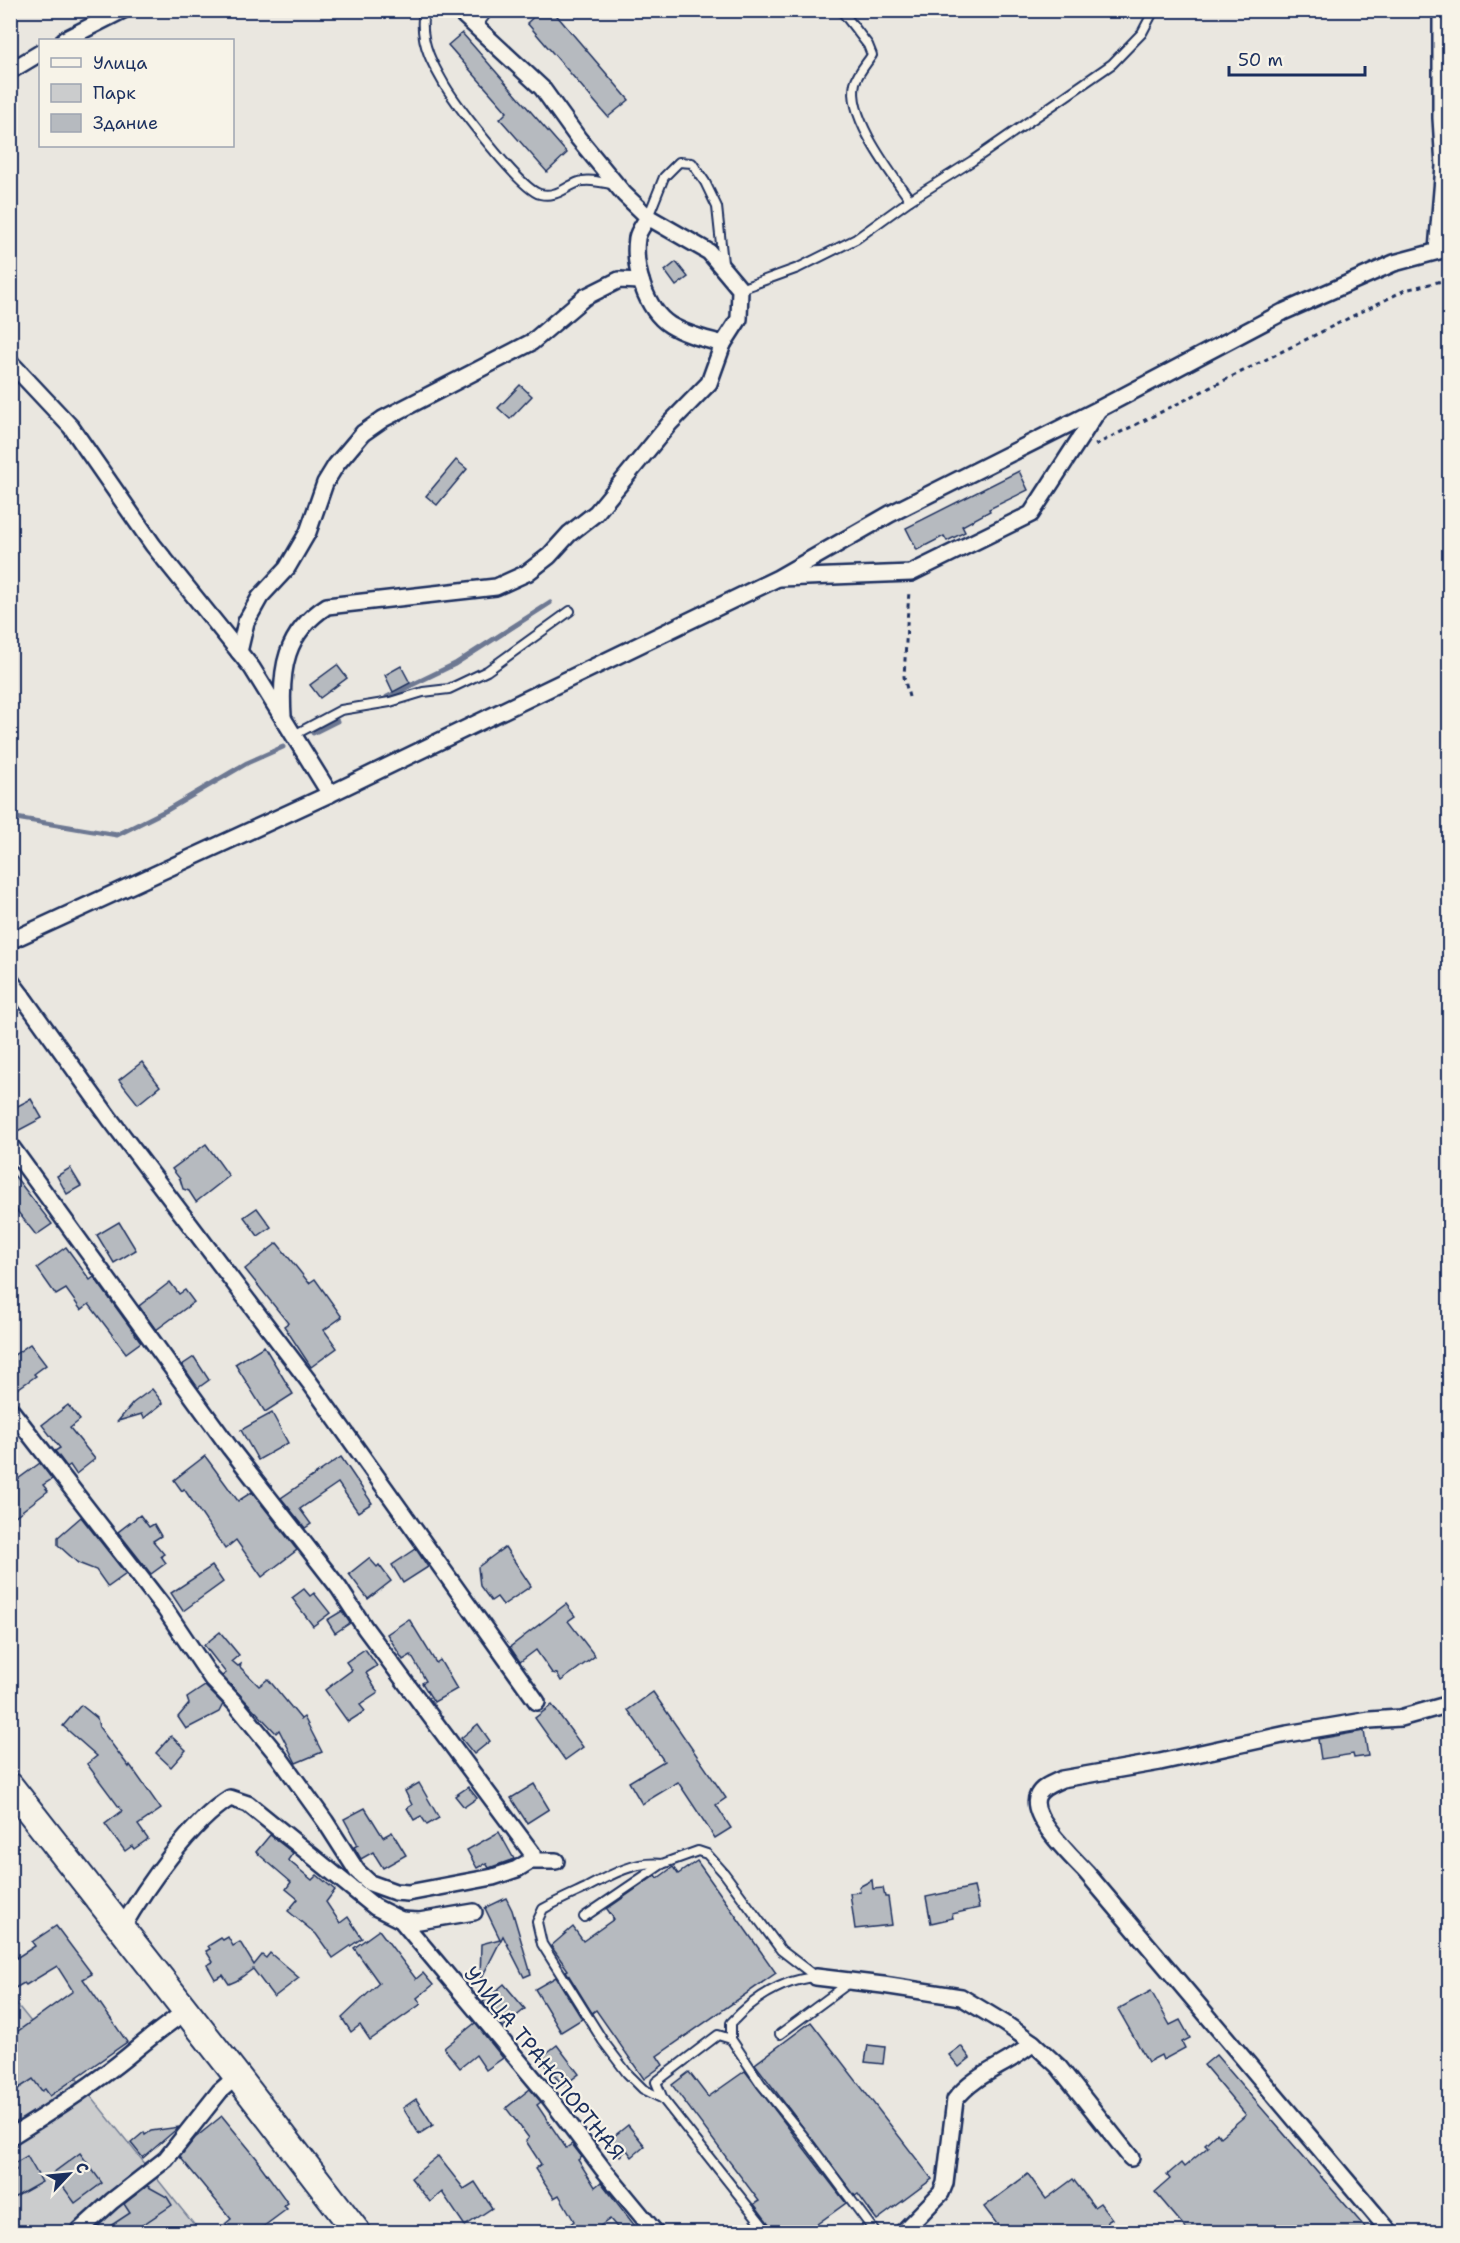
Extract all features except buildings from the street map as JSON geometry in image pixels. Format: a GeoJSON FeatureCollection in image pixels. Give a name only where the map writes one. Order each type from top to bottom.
{"type":"FeatureCollection","features":[{"type":"Feature","properties":{"kind":"main road"},"geometry":{"type":"LineString","coordinates":[[10,1786],[357,2232]]}},
{"type":"Feature","properties":{"kind":"street"},"geometry":{"type":"LineString","coordinates":[[66,39],[123,10]]}},
{"type":"Feature","properties":{"kind":"street"},"geometry":{"type":"LineString","coordinates":[[283,716],[281,685],[289,645],[309,617],[327,606],[496,587],[527,573],[549,556],[569,534],[596,513],[670,423],[709,383],[723,344],[739,319],[740,289],[708,252],[648,217],[616,185],[542,88],[458,10]]}},
{"type":"Feature","properties":{"kind":"street"},"geometry":{"type":"LineString","coordinates":[[10,941],[330,794],[778,578],[890,514],[1099,409],[1283,312],[1394,263],[1443,249],[1445,193],[1440,118],[1441,10]]}},
{"type":"Feature","properties":{"kind":"street"},"geometry":{"type":"LineString","coordinates":[[10,71],[39,54]]}},
{"type":"Feature","properties":{"kind":"street"},"geometry":{"type":"LineString","coordinates":[[648,217],[637,235],[636,261],[645,296],[669,324],[700,338],[723,344]]}},
{"type":"Feature","properties":{"kind":"street"},"geometry":{"type":"LineString","coordinates":[[239,652],[246,622],[260,597],[287,568],[308,532],[325,483],[336,465],[363,433],[383,419],[532,342],[585,297],[619,279],[641,281]]}},
{"type":"Feature","properties":{"kind":"street"},"geometry":{"type":"LineString","coordinates":[[10,362],[71,427],[153,545],[252,668],[330,794]]}},
{"type":"Feature","properties":{"kind":"street"},"geometry":{"type":"LineString","coordinates":[[778,578],[911,573],[1031,514],[1099,409]]}},
{"type":"Feature","properties":{"kind":"street"},"geometry":{"type":"LineString","coordinates":[[10,980],[16,997],[310,1383],[537,1702]]}},
{"type":"Feature","properties":{"kind":"street"},"geometry":{"type":"LineString","coordinates":[[10,1145],[230,1448],[339,1588],[371,1636],[532,1853],[530,1861]]}},
{"type":"Feature","properties":{"kind":"street"},"geometry":{"type":"LineString","coordinates":[[10,1409],[165,1609],[212,1679],[279,1757],[325,1821],[357,1871],[370,1883],[395,1892],[408,1893],[465,1880],[493,1877],[517,1869],[530,1861],[556,1861]]}},
{"type":"Feature","properties":{"kind":"street"},"geometry":{"type":"LineString","coordinates":[[1390,2232],[1086,1872],[1055,1839],[1042,1820],[1037,1804],[1038,1795],[1048,1785],[1062,1779],[1160,1762],[1287,1734],[1370,1720],[1400,1718],[1449,1704]]}},
{"type":"Feature","properties":{"kind":"street"},"geometry":{"type":"LineString","coordinates":[[122,1928],[139,1899],[177,1849],[216,1806],[230,1798],[248,1804],[375,1906],[401,1920],[420,1921],[474,1912]]}},
{"type":"Feature","properties":{"kind":"street","name":"УЛИЦА ТРАНСПОРТНАЯ"},"geometry":{"type":"LineString","coordinates":[[401,1920],[549,2097],[603,2169],[655,2232]]}},
{"type":"Feature","properties":{"kind":"street"},"geometry":{"type":"LineString","coordinates":[[816,1977],[961,1997],[1033,2043],[1058,2066],[1131,2158]]}},
{"type":"Feature","properties":{"kind":"street"},"geometry":{"type":"LineString","coordinates":[[10,2137],[84,2089],[159,2029],[186,2011]]}},
{"type":"Feature","properties":{"kind":"street"},"geometry":{"type":"LineString","coordinates":[[903,2232],[919,2226],[945,2183],[955,2100],[963,2089],[979,2077],[1011,2059],[1033,2043]]}},
{"type":"Feature","properties":{"kind":"street"},"geometry":{"type":"LineString","coordinates":[[78,2232],[166,2159],[220,2091],[237,2076]]}},
{"type":"Feature","properties":{"kind":"lane"},"geometry":{"type":"LineString","coordinates":[[424,10],[421,26],[429,54],[444,84],[475,126],[517,176],[539,195],[558,194],[580,182],[598,181],[616,185]]}},
{"type":"Feature","properties":{"kind":"lane"},"geometry":{"type":"LineString","coordinates":[[477,26],[489,10]]}},
{"type":"Feature","properties":{"kind":"lane"},"geometry":{"type":"LineString","coordinates":[[841,10],[868,45],[872,55],[855,82],[854,99],[861,119],[873,143],[910,200]]}},
{"type":"Feature","properties":{"kind":"lane"},"geometry":{"type":"LineString","coordinates":[[740,289],[798,268],[856,240],[910,200],[1064,99],[1112,64],[1142,33],[1154,10]]}},
{"type":"Feature","properties":{"kind":"lane"},"geometry":{"type":"LineString","coordinates":[[648,217],[664,177],[679,162],[692,162],[717,207],[724,271]]}},
{"type":"Feature","properties":{"kind":"lane"},"geometry":{"type":"LineString","coordinates":[[294,735],[342,710],[390,702],[423,692],[449,689],[487,671],[570,611]]}},
{"type":"Feature","properties":{"kind":"lane"},"geometry":{"type":"LineString","coordinates":[[584,1917],[662,1864],[698,1851],[707,1854],[723,1873],[781,1950],[816,1977]]}},
{"type":"Feature","properties":{"kind":"lane"},"geometry":{"type":"LineString","coordinates":[[662,1864],[634,1865],[607,1876],[543,1909],[537,1922],[542,1944],[603,2042],[627,2073],[643,2089],[663,2099]]}},
{"type":"Feature","properties":{"kind":"lane"},"geometry":{"type":"LineString","coordinates":[[643,2089],[656,2082],[718,2035],[747,2006],[784,1983],[816,1977]]}},
{"type":"Feature","properties":{"kind":"lane"},"geometry":{"type":"LineString","coordinates":[[780,2034],[850,1982]]}},
{"type":"Feature","properties":{"kind":"lane"},"geometry":{"type":"LineString","coordinates":[[731,2023],[731,2039],[761,2084],[805,2138],[875,2232]]}},
{"type":"Feature","properties":{"kind":"lane"},"geometry":{"type":"LineString","coordinates":[[718,2035],[731,2039]]}},
{"type":"Feature","properties":{"kind":"lane"},"geometry":{"type":"LineString","coordinates":[[656,2082],[663,2099],[768,2232]]}},
{"type":"Feature","properties":{"kind":"path"},"geometry":{"type":"LineString","coordinates":[[1075,446],[1094,446],[1398,294],[1449,279]]}},
{"type":"Feature","properties":{"kind":"path"},"geometry":{"type":"LineString","coordinates":[[909,697],[904,677],[911,573]]}},
{"type":"Feature","properties":{"kind":"green space"},"geometry":{"type":"Polygon","coordinates":[[[11,1997],[200,2232],[11,2232],[11,1997]]]}},
{"type":"Feature","properties":{"kind":"waterway"},"geometry":{"type":"LineString","coordinates":[[387,697],[455,664],[550,603]]}},
{"type":"Feature","properties":{"kind":"waterway"},"geometry":{"type":"LineString","coordinates":[[313,733],[337,721]]}},
{"type":"Feature","properties":{"kind":"waterway"},"geometry":{"type":"LineString","coordinates":[[10,817],[117,835],[167,810],[247,763],[283,747]]}}]}
